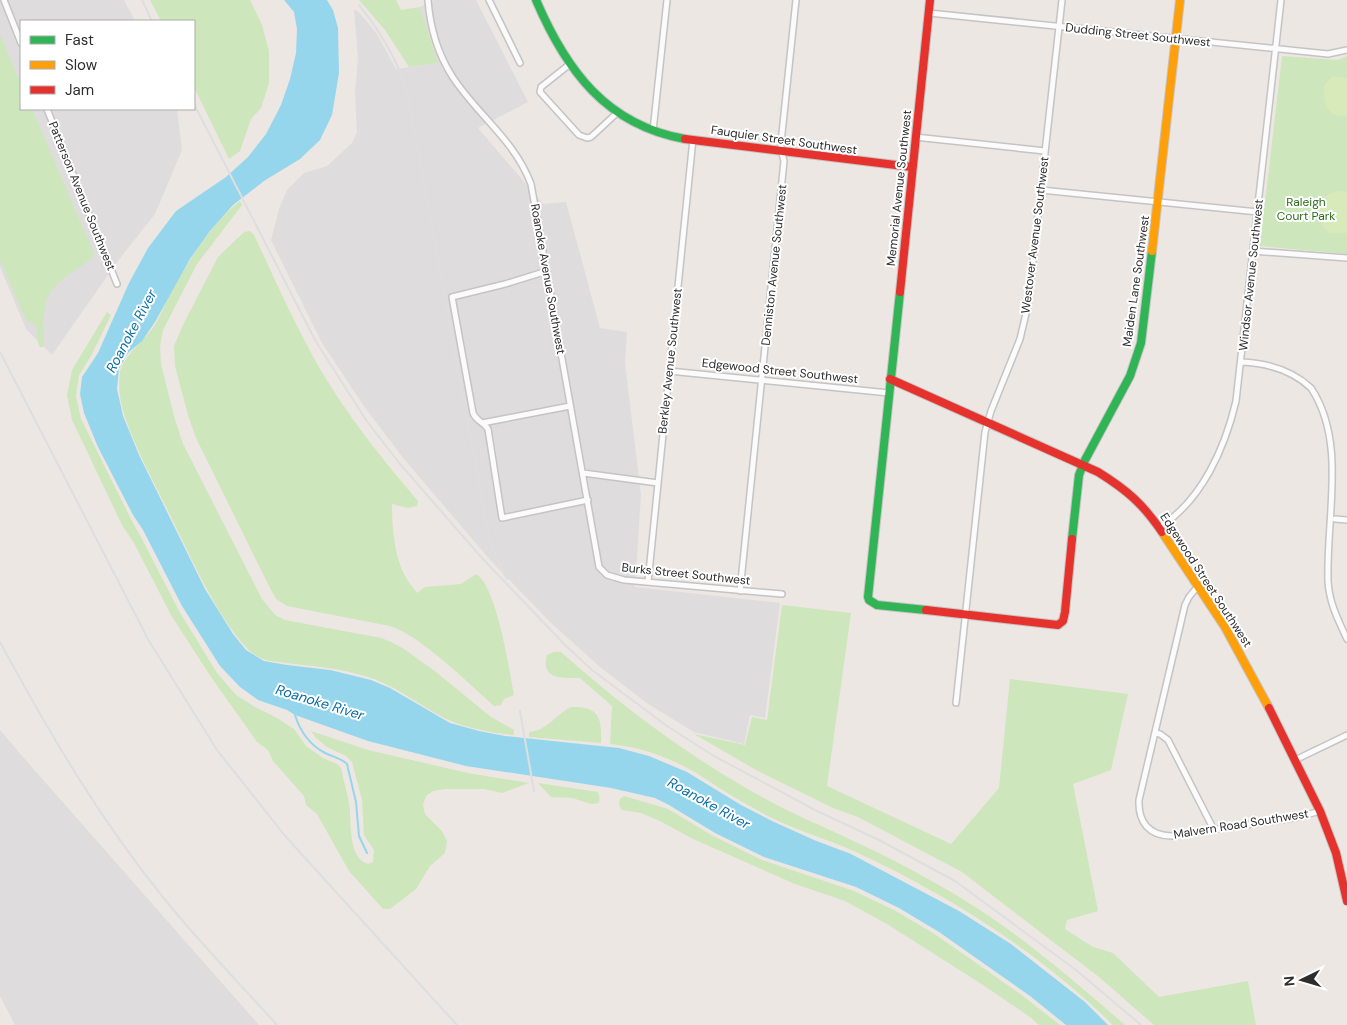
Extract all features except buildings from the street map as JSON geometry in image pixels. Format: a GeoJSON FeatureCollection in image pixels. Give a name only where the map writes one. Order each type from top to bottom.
{"type":"FeatureCollection","features":[{"type":"Feature","properties":{"kind":"street"},"geometry":{"type":"LineString","coordinates":[[4,0],[20,40]]}},
{"type":"Feature","properties":{"kind":"street","name":"Roanoke Avenue Southwest"},"geometry":{"type":"LineString","coordinates":[[428,0],[436,40],[447,68],[463,91],[516,154],[530,184],[588,500]]}},
{"type":"Feature","properties":{"kind":"street"},"geometry":{"type":"LineString","coordinates":[[488,0],[520,63]]}},
{"type":"Feature","properties":{"kind":"street","name":"Fauquier Street Southwest"},"geometry":{"type":"LineString","coordinates":[[536,0],[553,37],[570,64],[588,86],[618,112],[653,131],[668,136],[825,159],[912,167]]}},
{"type":"Feature","properties":{"kind":"street"},"geometry":{"type":"LineString","coordinates":[[653,131],[667,0]]}},
{"type":"Feature","properties":{"kind":"street","name":"Denniston Avenue Southwest"},"geometry":{"type":"LineString","coordinates":[[740,591],[784,161],[782,152],[784,112],[796,0]]}},
{"type":"Feature","properties":{"kind":"street","name":"Memorial Avenue Southwest"},"geometry":{"type":"LineString","coordinates":[[889,393],[930,0]]}},
{"type":"Feature","properties":{"kind":"street","name":"Westover Avenue Southwest"},"geometry":{"type":"LineString","coordinates":[[956,703],[987,424],[1020,339],[1026,315],[1062,0]]}},
{"type":"Feature","properties":{"kind":"street","name":"Maiden Lane Southwest"},"geometry":{"type":"LineString","coordinates":[[965,614],[1058,625],[1063,621],[1078,481],[1082,465],[1136,363],[1144,325],[1180,0]]}},
{"type":"Feature","properties":{"kind":"street","name":"Windsor Avenue Southwest"},"geometry":{"type":"LineString","coordinates":[[1160,527],[1174,517],[1188,502],[1217,458],[1231,422],[1236,402],[1281,0]]}},
{"type":"Feature","properties":{"kind":"street","name":"Dudding Street Southwest"},"geometry":{"type":"LineString","coordinates":[[929,13],[1328,54],[1347,50]]}},
{"type":"Feature","properties":{"kind":"street"},"geometry":{"type":"LineString","coordinates":[[570,64],[541,87],[540,92],[578,136],[587,138],[591,136],[618,112]]}},
{"type":"Feature","properties":{"kind":"street","name":"Patterson Avenue Southwest"},"geometry":{"type":"LineString","coordinates":[[47,110],[117,284]]}},
{"type":"Feature","properties":{"kind":"street"},"geometry":{"type":"LineString","coordinates":[[915,137],[1045,151]]}},
{"type":"Feature","properties":{"kind":"street","name":"Berkley Avenue Southwest"},"geometry":{"type":"LineString","coordinates":[[648,582],[693,139]]}},
{"type":"Feature","properties":{"kind":"street"},"geometry":{"type":"LineString","coordinates":[[1041,190],[1258,212]]}},
{"type":"Feature","properties":{"kind":"street"},"geometry":{"type":"LineString","coordinates":[[1253,251],[1347,258]]}},
{"type":"Feature","properties":{"kind":"street"},"geometry":{"type":"LineString","coordinates":[[547,271],[452,297],[473,413],[477,420],[482,422],[488,430],[502,518],[588,500]]}},
{"type":"Feature","properties":{"kind":"street"},"geometry":{"type":"LineString","coordinates":[[1241,362],[1266,364],[1299,378],[1317,394],[1330,413]]}},
{"type":"Feature","properties":{"kind":"street","name":"Edgewood Street Southwest"},"geometry":{"type":"LineString","coordinates":[[669,371],[889,393]]}},
{"type":"Feature","properties":{"kind":"street","name":"Edgewood Street Southwest"},"geometry":{"type":"LineString","coordinates":[[890,379],[1105,476],[1124,488],[1137,500],[1160,527],[1240,651],[1320,811],[1336,853],[1347,901]]}},
{"type":"Feature","properties":{"kind":"street"},"geometry":{"type":"LineString","coordinates":[[889,393],[868,590],[869,600],[876,605],[965,614]]}},
{"type":"Feature","properties":{"kind":"street"},"geometry":{"type":"LineString","coordinates":[[482,422],[570,406]]}},
{"type":"Feature","properties":{"kind":"street"},"geometry":{"type":"LineString","coordinates":[[583,473],[658,483]]}},
{"type":"Feature","properties":{"kind":"street"},"geometry":{"type":"LineString","coordinates":[[1339,486],[1328,583],[1332,606],[1345,629],[1347,639]]}},
{"type":"Feature","properties":{"kind":"street","name":"Burks Street Southwest"},"geometry":{"type":"LineString","coordinates":[[588,500],[598,563],[602,571],[612,578],[782,594]]}},
{"type":"Feature","properties":{"kind":"street"},"geometry":{"type":"LineString","coordinates":[[1335,519],[1347,520]]}},
{"type":"Feature","properties":{"kind":"street"},"geometry":{"type":"LineString","coordinates":[[1198,586],[1188,597],[1185,605],[1155,733],[1168,740],[1214,830]]}},
{"type":"Feature","properties":{"kind":"street","name":"Malvern Road Southwest"},"geometry":{"type":"LineString","coordinates":[[1155,733],[1139,807],[1146,827],[1157,834],[1164,836],[1214,830],[1299,817],[1320,811]]}},
{"type":"Feature","properties":{"kind":"street"},"geometry":{"type":"LineString","coordinates":[[1296,760],[1347,735]]}},
{"type":"Feature","properties":{"kind":"shaded area"},"geometry":{"type":"Polygon","coordinates":[[[0,0],[124,0],[134,20],[20,20],[20,110],[177,110],[182,150],[155,214],[117,262],[52,355],[26,329],[0,267],[0,0]]]}},
{"type":"Feature","properties":{"kind":"shaded area"},"geometry":{"type":"Polygon","coordinates":[[[434,0],[476,0],[528,102],[478,128],[543,204],[566,202],[600,328],[627,332],[625,363],[641,495],[635,587],[780,603],[765,718],[750,715],[744,744],[694,732],[648,704],[600,667],[551,623],[491,561],[404,459],[366,409],[322,343],[271,240],[279,209],[287,190],[304,173],[327,166],[352,143],[357,132],[355,93],[358,58],[354,10],[358,11],[377,34],[396,69],[438,63],[420,7],[434,0]]]}},
{"type":"Feature","properties":{"kind":"shaded area"},"geometry":{"type":"Polygon","coordinates":[[[0,730],[259,1025],[15,1025],[0,996],[0,730]]]}},
{"type":"Feature","properties":{"kind":"green space"},"geometry":{"type":"Polygon","coordinates":[[[150,0],[250,0],[262,25],[269,51],[269,83],[261,108],[251,119],[240,151],[229,159],[195,89],[195,20],[160,20],[150,0]]]}},
{"type":"Feature","properties":{"kind":"green space"},"geometry":{"type":"Polygon","coordinates":[[[359,0],[396,0],[401,10],[420,7],[438,63],[409,67],[385,30],[359,0]]]}},
{"type":"Feature","properties":{"kind":"green space"},"geometry":{"type":"Polygon","coordinates":[[[0,34],[20,83],[20,110],[32,110],[94,253],[92,258],[62,280],[51,293],[44,312],[43,347],[40,347],[38,343],[36,326],[26,320],[0,260],[0,34]]]}},
{"type":"Feature","properties":{"kind":"green space","name":"Raleigh Court Park"},"geometry":{"type":"Polygon","coordinates":[[[1282,56],[1338,60],[1347,56],[1347,254],[1260,246],[1282,56]]]}},
{"type":"Feature","properties":{"kind":"green space"},"geometry":{"type":"Polygon","coordinates":[[[1333,76],[1347,78],[1347,116],[1340,116],[1330,112],[1326,103],[1324,85],[1333,76]]]}},
{"type":"Feature","properties":{"kind":"green space"},"geometry":{"type":"Polygon","coordinates":[[[1337,191],[1347,192],[1347,233],[1329,233],[1320,220],[1319,210],[1322,200],[1327,195],[1337,191]]]}},
{"type":"Feature","properties":{"kind":"green space"},"geometry":{"type":"Polygon","coordinates":[[[240,201],[242,205],[197,264],[163,330],[160,346],[161,364],[183,444],[262,599],[275,615],[285,620],[381,638],[404,649],[436,672],[491,717],[514,730],[514,735],[482,730],[451,721],[394,688],[361,675],[347,671],[260,658],[248,649],[224,618],[196,568],[135,443],[123,412],[119,384],[120,373],[130,354],[155,325],[170,294],[201,244],[219,221],[240,201]]]}},
{"type":"Feature","properties":{"kind":"green space"},"geometry":{"type":"Polygon","coordinates":[[[250,231],[254,235],[320,369],[374,447],[418,501],[417,506],[408,508],[392,504],[396,549],[407,579],[417,593],[425,587],[461,584],[476,574],[490,594],[501,630],[514,695],[504,699],[501,705],[494,706],[444,661],[416,639],[402,631],[390,626],[287,606],[276,599],[269,586],[196,438],[175,366],[174,346],[218,257],[244,232],[250,231]]]}},
{"type":"Feature","properties":{"kind":"green space"},"geometry":{"type":"Polygon","coordinates":[[[107,312],[111,315],[91,356],[79,375],[76,396],[81,419],[179,611],[217,673],[236,695],[294,729],[306,746],[341,768],[349,803],[352,838],[354,847],[361,860],[368,864],[373,862],[374,850],[364,835],[362,800],[352,762],[346,756],[327,747],[311,731],[368,750],[468,773],[529,783],[502,793],[484,789],[445,789],[433,791],[426,796],[423,805],[425,814],[442,831],[447,841],[445,853],[430,866],[416,889],[390,909],[383,909],[349,871],[317,814],[306,805],[304,796],[273,761],[268,750],[257,742],[211,677],[171,615],[134,543],[122,525],[72,420],[67,395],[72,370],[107,312]]]}},
{"type":"Feature","properties":{"kind":"green space"},"geometry":{"type":"Polygon","coordinates":[[[782,605],[851,613],[827,786],[951,844],[999,788],[1010,679],[1128,694],[1111,770],[1073,784],[1098,911],[1067,920],[1065,929],[1093,947],[1113,953],[1159,997],[1248,981],[1256,1025],[1154,1025],[1099,977],[962,872],[858,817],[833,808],[756,770],[694,734],[745,745],[752,717],[767,720],[782,605]]]}},
{"type":"Feature","properties":{"kind":"green space"},"geometry":{"type":"Polygon","coordinates":[[[561,652],[662,734],[744,787],[907,868],[948,890],[983,912],[1046,958],[1125,1025],[1113,1025],[1085,998],[1024,949],[924,886],[854,851],[770,817],[671,760],[640,749],[610,744],[612,706],[580,678],[554,676],[550,673],[546,663],[547,655],[561,652]]]}},
{"type":"Feature","properties":{"kind":"green space"},"geometry":{"type":"Polygon","coordinates":[[[571,707],[581,707],[594,712],[600,721],[601,743],[529,737],[529,732],[541,729],[571,707]]]}},
{"type":"Feature","properties":{"kind":"green space"},"geometry":{"type":"Polygon","coordinates":[[[538,783],[598,792],[600,799],[595,804],[591,804],[572,798],[551,797],[538,783]]]}},
{"type":"Feature","properties":{"kind":"green space"},"geometry":{"type":"Polygon","coordinates":[[[624,796],[668,809],[713,836],[762,860],[854,891],[894,910],[933,933],[1023,996],[1060,1025],[1039,1025],[983,985],[887,924],[845,901],[795,884],[693,839],[641,813],[622,810],[619,805],[620,799],[624,796]]]}},
{"type":"Feature","properties":{"kind":"water","name":"Roanoke River"},"geometry":{"type":"Polygon","coordinates":[[[284,0],[327,0],[333,10],[338,28],[339,73],[332,115],[320,140],[300,159],[264,181],[233,205],[210,231],[190,259],[155,322],[142,341],[128,353],[119,369],[117,389],[123,416],[139,455],[205,589],[233,634],[246,650],[264,661],[330,670],[371,680],[390,688],[450,723],[505,736],[619,748],[649,756],[687,772],[741,805],[772,821],[851,854],[959,911],[1011,944],[1085,1002],[1108,1025],[1066,1025],[1030,996],[939,932],[899,908],[856,887],[764,857],[715,833],[655,798],[611,788],[466,766],[368,741],[258,700],[240,687],[220,666],[182,606],[98,447],[84,413],[80,394],[82,377],[98,353],[129,283],[148,248],[176,211],[226,177],[248,157],[266,134],[281,105],[296,53],[297,29],[294,12],[284,0]]]}},
{"type":"Feature","properties":{"kind":"waterway"},"geometry":{"type":"LineString","coordinates":[[296,713],[295,715],[300,727],[310,742],[325,753],[347,764],[356,802],[359,836],[367,853]]}},
{"type":"Feature","properties":{"kind":"railway"},"geometry":{"type":"LineString","coordinates":[[142,0],[152,20]]}},
{"type":"Feature","properties":{"kind":"railway"},"geometry":{"type":"LineString","coordinates":[[359,5],[387,46],[407,91],[489,537],[507,579]]}},
{"type":"Feature","properties":{"kind":"railway"},"geometry":{"type":"LineString","coordinates":[[195,106],[315,340],[366,420],[400,464],[481,557],[565,645],[592,670],[667,726],[714,756],[955,881],[1076,970],[1141,1025]]}},
{"type":"Feature","properties":{"kind":"railway"},"geometry":{"type":"LineString","coordinates":[[0,352],[149,641],[217,750],[286,837],[457,1025]]}},
{"type":"Feature","properties":{"kind":"railway"},"geometry":{"type":"LineString","coordinates":[[0,642],[37,710],[77,776],[142,871],[179,917],[277,1025]]}},
{"type":"Feature","properties":{"kind":"railway"},"geometry":{"type":"LineString","coordinates":[[520,711],[534,791]]}},
{"type":"Feature","properties":{"kind":"traffic: fast"},"geometry":{"type":"LineString","coordinates":[[536,0],[561,49],[575,71],[592,90],[611,107],[633,121],[657,132],[685,139]]}},
{"type":"Feature","properties":{"kind":"traffic: fast"},"geometry":{"type":"LineString","coordinates":[[1072,539],[1079,475],[1085,460],[1130,376],[1141,343],[1152,251]]}},
{"type":"Feature","properties":{"kind":"traffic: fast"},"geometry":{"type":"LineString","coordinates":[[900,292],[868,597],[869,600],[877,605],[926,610]]}},
{"type":"Feature","properties":{"kind":"traffic: slow"},"geometry":{"type":"LineString","coordinates":[[1152,251],[1180,0]]}},
{"type":"Feature","properties":{"kind":"traffic: slow"},"geometry":{"type":"LineString","coordinates":[[1162,532],[1225,627],[1269,708]]}},
{"type":"Feature","properties":{"kind":"traffic: jam"},"geometry":{"type":"LineString","coordinates":[[900,292],[930,0]]}},
{"type":"Feature","properties":{"kind":"traffic: jam"},"geometry":{"type":"LineString","coordinates":[[685,139],[912,167]]}},
{"type":"Feature","properties":{"kind":"traffic: jam"},"geometry":{"type":"LineString","coordinates":[[890,379],[1098,472],[1134,498],[1162,532]]}},
{"type":"Feature","properties":{"kind":"traffic: jam"},"geometry":{"type":"LineString","coordinates":[[926,610],[1058,625],[1063,621],[1065,612],[1072,539]]}},
{"type":"Feature","properties":{"kind":"traffic: jam"},"geometry":{"type":"LineString","coordinates":[[1269,708],[1320,811],[1336,853],[1347,901]]}}]}
